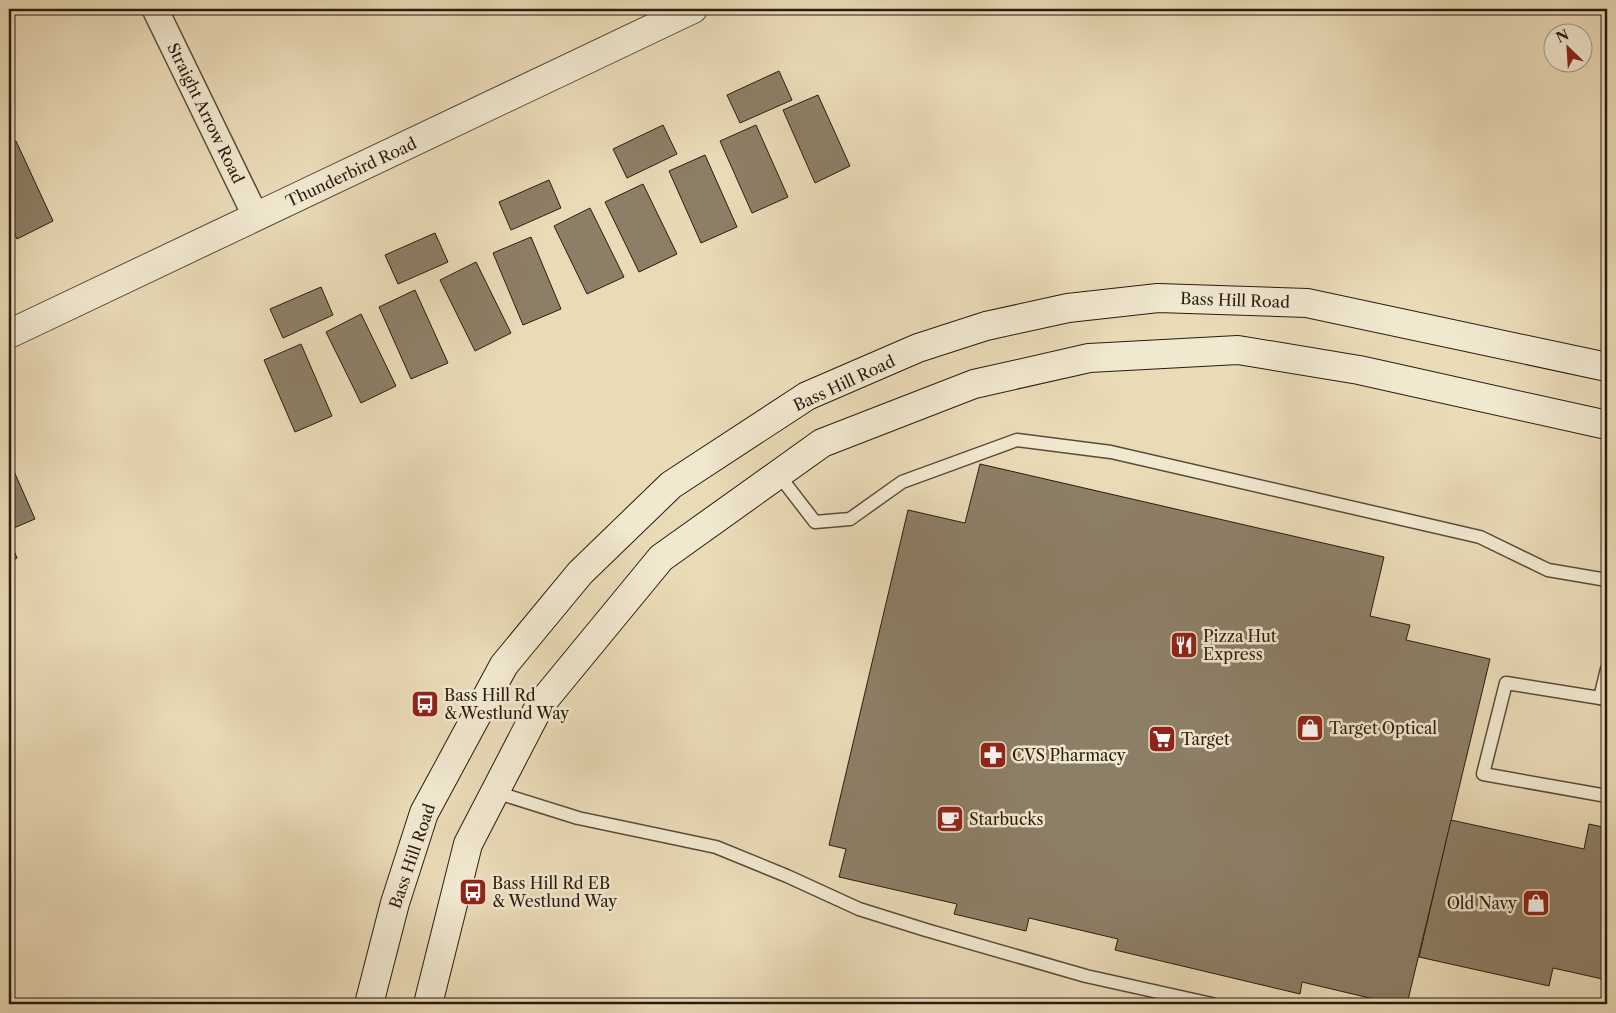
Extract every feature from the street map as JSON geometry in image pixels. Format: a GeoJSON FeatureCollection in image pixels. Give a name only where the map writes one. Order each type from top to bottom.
{"type":"FeatureCollection","features":[{"type":"Feature","properties":{"kind":"main road","name":"Thunderbird Road"},"geometry":{"type":"LineString","coordinates":[[9,334],[680,12]]}},
{"type":"Feature","properties":{"kind":"main road","name":"Bass Hill Road"},"geometry":{"type":"LineString","coordinates":[[369,1004],[395,903],[424,813],[504,665],[580,573],[671,485],[807,396],[918,348],[986,326],[1068,308],[1158,298],[1307,303],[1607,367]]}},
{"type":"Feature","properties":{"kind":"main road"},"geometry":{"type":"LineString","coordinates":[[428,1004],[468,844],[540,705],[661,558],[822,443],[974,384],[1089,358],[1238,350],[1359,370],[1607,425]]}},
{"type":"Feature","properties":{"kind":"street","name":"Straight Arrow Road"},"geometry":{"type":"LineString","coordinates":[[155,9],[256,217]]}},
{"type":"Feature","properties":{"kind":"lane"},"geometry":{"type":"LineString","coordinates":[[778,474],[815,522],[850,519],[902,482],[1018,440],[1073,447],[1110,452],[1480,538],[1548,570],[1607,580]]}},
{"type":"Feature","properties":{"kind":"lane"},"geometry":{"type":"LineString","coordinates":[[1607,669],[1604,699],[1506,683],[1484,774],[1607,796]]}},
{"type":"Feature","properties":{"kind":"lane"},"geometry":{"type":"LineString","coordinates":[[495,792],[578,818],[716,848],[859,909],[926,930],[1086,976],[1212,1004]]}},
{"type":"Feature","properties":{"kind":"building"},"geometry":{"type":"Polygon","coordinates":[[[779,71],[792,100],[740,123],[727,95],[779,71]]]}},
{"type":"Feature","properties":{"kind":"building"},"geometry":{"type":"Polygon","coordinates":[[[818,95],[850,166],[815,183],[783,110],[818,95]]]}},
{"type":"Feature","properties":{"kind":"building"},"geometry":{"type":"Polygon","coordinates":[[[663,125],[677,154],[627,178],[613,149],[663,125]]]}},
{"type":"Feature","properties":{"kind":"building"},"geometry":{"type":"Polygon","coordinates":[[[756,125],[788,197],[752,213],[720,141],[756,125]]]}},
{"type":"Feature","properties":{"kind":"building"},"geometry":{"type":"Polygon","coordinates":[[[16,141],[53,221],[17,239],[9,221],[9,144],[16,141]]]}},
{"type":"Feature","properties":{"kind":"building"},"geometry":{"type":"Polygon","coordinates":[[[705,155],[737,227],[701,243],[669,171],[705,155]]]}},
{"type":"Feature","properties":{"kind":"building"},"geometry":{"type":"Polygon","coordinates":[[[549,180],[561,208],[511,230],[499,202],[549,180]]]}},
{"type":"Feature","properties":{"kind":"building"},"geometry":{"type":"Polygon","coordinates":[[[643,184],[677,254],[639,272],[605,202],[643,184]]]}},
{"type":"Feature","properties":{"kind":"building"},"geometry":{"type":"Polygon","coordinates":[[[590,208],[624,277],[587,294],[554,226],[590,208]]]}},
{"type":"Feature","properties":{"kind":"building"},"geometry":{"type":"Polygon","coordinates":[[[435,233],[448,262],[398,284],[385,255],[435,233]]]}},
{"type":"Feature","properties":{"kind":"building"},"geometry":{"type":"Polygon","coordinates":[[[531,237],[561,309],[523,325],[493,253],[531,237]]]}},
{"type":"Feature","properties":{"kind":"building"},"geometry":{"type":"Polygon","coordinates":[[[476,262],[511,333],[475,351],[440,280],[476,262]]]}},
{"type":"Feature","properties":{"kind":"building"},"geometry":{"type":"Polygon","coordinates":[[[321,287],[333,315],[283,338],[270,309],[321,287]]]}},
{"type":"Feature","properties":{"kind":"building"},"geometry":{"type":"Polygon","coordinates":[[[415,290],[448,363],[411,379],[379,307],[415,290]]]}},
{"type":"Feature","properties":{"kind":"building"},"geometry":{"type":"Polygon","coordinates":[[[361,314],[396,386],[361,403],[326,332],[361,314]]]}},
{"type":"Feature","properties":{"kind":"building"},"geometry":{"type":"Polygon","coordinates":[[[301,344],[332,416],[295,432],[264,360],[301,344]]]}},
{"type":"Feature","properties":{"kind":"building"},"geometry":{"type":"Polygon","coordinates":[[[9,460],[35,519],[9,530],[9,460]]]}},
{"type":"Feature","properties":{"kind":"building","name":"Target"},"geometry":{"type":"Polygon","coordinates":[[[980,464],[1384,557],[1370,616],[1410,625],[1406,640],[1490,659],[1407,1004],[1395,1004],[1302,982],[1300,994],[1115,950],[1118,939],[1029,918],[1026,931],[954,914],[957,904],[839,877],[846,849],[829,845],[908,510],[965,523],[980,464]]]}},
{"type":"Feature","properties":{"kind":"building"},"geometry":{"type":"Polygon","coordinates":[[[9,539],[17,558],[9,562],[9,539]]]}},
{"type":"Feature","properties":{"kind":"building"},"geometry":{"type":"Polygon","coordinates":[[[1451,820],[1584,849],[1589,824],[1607,828],[1607,980],[1553,968],[1549,986],[1419,957],[1451,820]]]}},
{"type":"Feature","properties":{"kind":"place","name":"Pizza Hut Express"},"geometry":{"type":"Point","coordinates":[1184,645]}},
{"type":"Feature","properties":{"kind":"place","name":"Bass Hill Rd & Westlund Way"},"geometry":{"type":"Point","coordinates":[425,704]}},
{"type":"Feature","properties":{"kind":"place","name":"Target Optical"},"geometry":{"type":"Point","coordinates":[1310,728]}},
{"type":"Feature","properties":{"kind":"place","name":"Target"},"geometry":{"type":"Point","coordinates":[1162,739]}},
{"type":"Feature","properties":{"kind":"place","name":"CVS Pharmacy"},"geometry":{"type":"Point","coordinates":[993,755]}},
{"type":"Feature","properties":{"kind":"place","name":"Starbucks"},"geometry":{"type":"Point","coordinates":[950,819]}},
{"type":"Feature","properties":{"kind":"place","name":"Bass Hill Rd EB & Westlund Way"},"geometry":{"type":"Point","coordinates":[473,892]}},
{"type":"Feature","properties":{"kind":"place","name":"Old Navy"},"geometry":{"type":"Point","coordinates":[1536,903]}}]}
